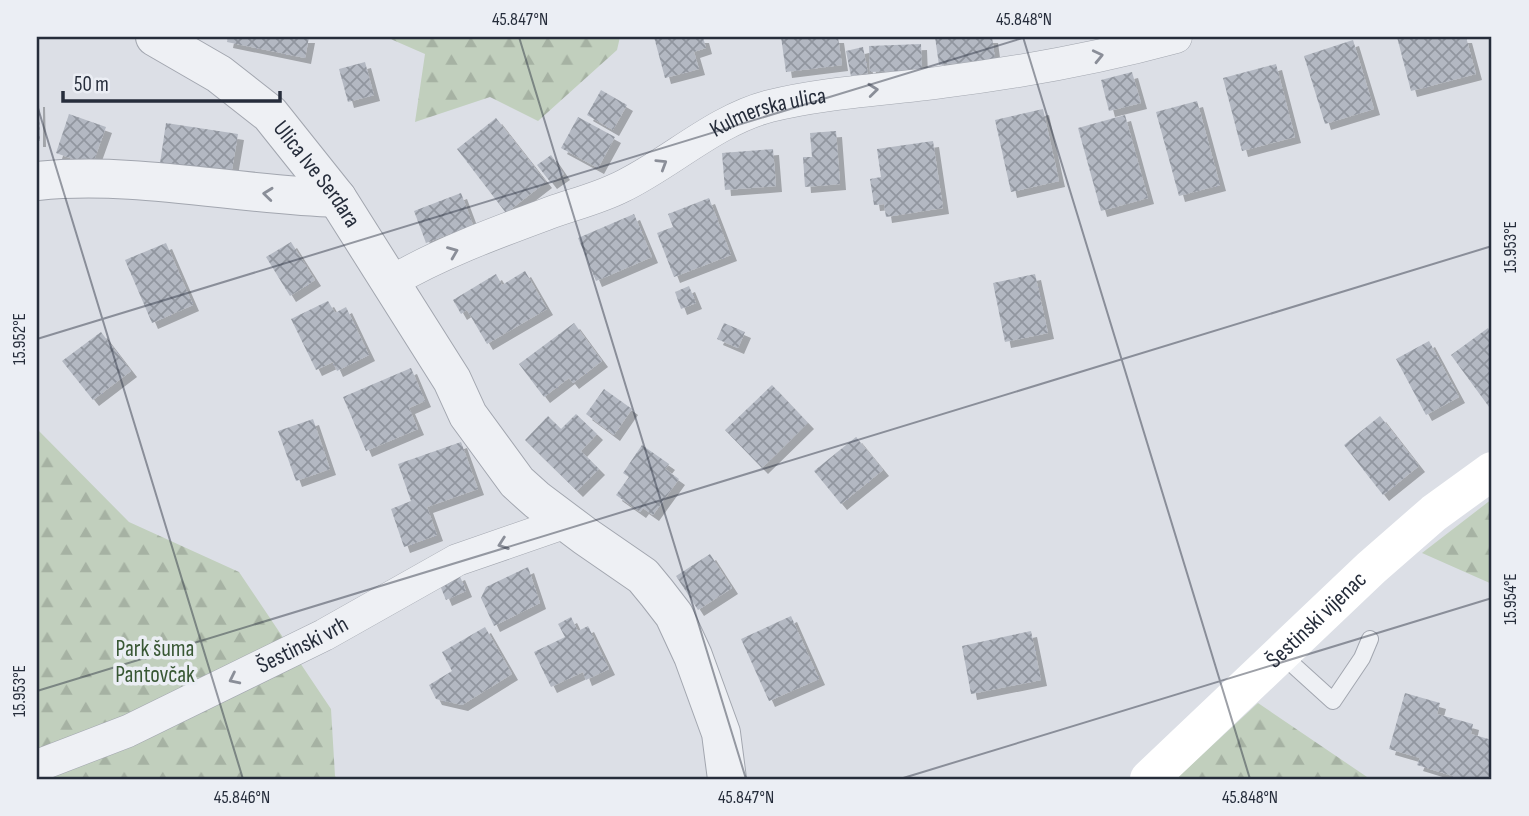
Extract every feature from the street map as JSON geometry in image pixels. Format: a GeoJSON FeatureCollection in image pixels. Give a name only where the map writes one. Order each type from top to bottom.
{"type":"FeatureCollection","features":[{"type":"Feature","properties":{"kind":"main road","name":"Šestinski vijenac"},"geometry":{"type":"LineString","coordinates":[[1149,779],[1406,537],[1492,471]]}},
{"type":"Feature","properties":{"kind":"street","name":"Ulica Ive Serdara"},"geometry":{"type":"LineString","coordinates":[[155,37],[219,74],[270,114],[337,198],[391,282]]}},
{"type":"Feature","properties":{"kind":"street","name":"Kulmerska ulica"},"geometry":{"type":"LineString","coordinates":[[391,282],[443,256],[641,178],[717,130],[765,107],[813,97],[981,77],[1063,64],[1176,37]]}},
{"type":"Feature","properties":{"kind":"street"},"geometry":{"type":"LineString","coordinates":[[37,181],[73,178],[133,180],[337,198]]}},
{"type":"Feature","properties":{"kind":"street"},"geometry":{"type":"LineString","coordinates":[[391,282],[452,380],[468,415],[517,482],[537,500],[643,576],[674,615],[693,656],[721,733],[727,779]]}},
{"type":"Feature","properties":{"kind":"street","name":"Šestinski vrh"},"geometry":{"type":"LineString","coordinates":[[37,766],[128,731],[324,635],[457,560],[567,522]]}},
{"type":"Feature","properties":{"kind":"lane"},"geometry":{"type":"LineString","coordinates":[[1280,653],[1332,701],[1362,658],[1370,639]]}},
{"type":"Feature","properties":{"kind":"green space"},"geometry":{"type":"Polygon","coordinates":[[[386,37],[620,37],[617,50],[538,121],[490,97],[415,122],[425,54],[386,37]]]}},
{"type":"Feature","properties":{"kind":"green space","name":"Park šuma Pantovčak"},"geometry":{"type":"Polygon","coordinates":[[[37,429],[129,522],[239,572],[331,709],[337,779],[37,779],[37,429]]]}},
{"type":"Feature","properties":{"kind":"green space"},"geometry":{"type":"Polygon","coordinates":[[[1492,499],[1492,584],[1422,553],[1492,499]]]}},
{"type":"Feature","properties":{"kind":"green space"},"geometry":{"type":"Polygon","coordinates":[[[1258,703],[1370,779],[1176,779],[1258,703]]]}},
{"type":"Feature","properties":{"kind":"building"},"geometry":{"type":"Polygon","coordinates":[[[228,37],[309,37],[305,58],[227,42],[228,37]]]}},
{"type":"Feature","properties":{"kind":"building"},"geometry":{"type":"Polygon","coordinates":[[[654,37],[703,37],[706,48],[694,52],[699,69],[665,78],[654,37]]]}},
{"type":"Feature","properties":{"kind":"building"},"geometry":{"type":"Polygon","coordinates":[[[781,37],[838,37],[842,65],[786,72],[781,37]]]}},
{"type":"Feature","properties":{"kind":"building"},"geometry":{"type":"Polygon","coordinates":[[[935,37],[992,37],[995,59],[939,65],[935,37]]]}},
{"type":"Feature","properties":{"kind":"building"},"geometry":{"type":"Polygon","coordinates":[[[1397,37],[1466,37],[1476,74],[1411,91],[1397,37]]]}},
{"type":"Feature","properties":{"kind":"building"},"geometry":{"type":"Polygon","coordinates":[[[1353,40],[1374,109],[1325,124],[1304,56],[1353,40]]]}},
{"type":"Feature","properties":{"kind":"building"},"geometry":{"type":"Polygon","coordinates":[[[921,44],[922,70],[870,72],[869,46],[921,44]]]}},
{"type":"Feature","properties":{"kind":"building"},"geometry":{"type":"Polygon","coordinates":[[[863,47],[868,73],[851,76],[846,51],[863,47]]]}},
{"type":"Feature","properties":{"kind":"building"},"geometry":{"type":"Polygon","coordinates":[[[365,62],[374,95],[348,102],[339,69],[365,62]]]}},
{"type":"Feature","properties":{"kind":"building"},"geometry":{"type":"Polygon","coordinates":[[[1276,64],[1295,137],[1242,151],[1223,78],[1276,64]]]}},
{"type":"Feature","properties":{"kind":"building"},"geometry":{"type":"Polygon","coordinates":[[[1132,72],[1141,103],[1109,111],[1101,80],[1132,72]]]}},
{"type":"Feature","properties":{"kind":"building"},"geometry":{"type":"Polygon","coordinates":[[[601,90],[627,105],[613,130],[587,115],[601,90]]]}},
{"type":"Feature","properties":{"kind":"building"},"geometry":{"type":"Polygon","coordinates":[[[39,101],[40,141],[37,141],[39,101]]]}},
{"type":"Feature","properties":{"kind":"building"},"geometry":{"type":"Polygon","coordinates":[[[1197,101],[1220,185],[1179,196],[1156,112],[1197,101]]]}},
{"type":"Feature","properties":{"kind":"building"},"geometry":{"type":"Polygon","coordinates":[[[1043,109],[1059,181],[1011,192],[995,120],[1043,109]]]}},
{"type":"Feature","properties":{"kind":"building"},"geometry":{"type":"Polygon","coordinates":[[[69,114],[106,127],[92,166],[56,153],[69,114]]]}},
{"type":"Feature","properties":{"kind":"building"},"geometry":{"type":"Polygon","coordinates":[[[1125,115],[1148,198],[1101,211],[1078,128],[1125,115]]]}},
{"type":"Feature","properties":{"kind":"building"},"geometry":{"type":"Polygon","coordinates":[[[578,117],[615,137],[598,168],[561,148],[578,117]]]}},
{"type":"Feature","properties":{"kind":"building"},"geometry":{"type":"Polygon","coordinates":[[[496,118],[546,182],[506,213],[457,149],[496,118]]]}},
{"type":"Feature","properties":{"kind":"building"},"geometry":{"type":"Polygon","coordinates":[[[166,123],[238,134],[230,181],[159,170],[166,123]]]}},
{"type":"Feature","properties":{"kind":"building"},"geometry":{"type":"Polygon","coordinates":[[[836,131],[840,184],[805,187],[803,157],[812,157],[810,133],[836,131]]]}},
{"type":"Feature","properties":{"kind":"building"},"geometry":{"type":"Polygon","coordinates":[[[933,141],[943,208],[886,217],[884,204],[874,205],[870,179],[881,177],[877,149],[933,141]]]}},
{"type":"Feature","properties":{"kind":"building"},"geometry":{"type":"Polygon","coordinates":[[[773,149],[776,186],[725,190],[722,153],[773,149]]]}},
{"type":"Feature","properties":{"kind":"building"},"geometry":{"type":"Polygon","coordinates":[[[551,155],[564,174],[551,183],[537,165],[551,155]]]}},
{"type":"Feature","properties":{"kind":"building"},"geometry":{"type":"Polygon","coordinates":[[[461,193],[473,225],[426,243],[414,211],[461,193]]]}},
{"type":"Feature","properties":{"kind":"building"},"geometry":{"type":"Polygon","coordinates":[[[709,198],[731,255],[674,277],[657,233],[673,227],[668,214],[709,198]]]}},
{"type":"Feature","properties":{"kind":"building"},"geometry":{"type":"Polygon","coordinates":[[[634,214],[652,257],[596,281],[578,238],[634,214]]]}},
{"type":"Feature","properties":{"kind":"building"},"geometry":{"type":"Polygon","coordinates":[[[291,242],[315,280],[290,296],[266,257],[291,242]]]}},
{"type":"Feature","properties":{"kind":"building"},"geometry":{"type":"Polygon","coordinates":[[[166,243],[193,305],[152,323],[125,260],[166,243]]]}},
{"type":"Feature","properties":{"kind":"building"},"geometry":{"type":"Polygon","coordinates":[[[525,271],[547,309],[487,344],[467,310],[461,314],[453,300],[496,274],[502,285],[525,271]]]}},
{"type":"Feature","properties":{"kind":"building"},"geometry":{"type":"Polygon","coordinates":[[[1035,274],[1048,333],[1005,342],[993,283],[1035,274]]]}},
{"type":"Feature","properties":{"kind":"building"},"geometry":{"type":"Polygon","coordinates":[[[689,286],[696,303],[681,309],[675,292],[689,286]]]}},
{"type":"Feature","properties":{"kind":"building"},"geometry":{"type":"Polygon","coordinates":[[[328,301],[335,313],[346,307],[369,355],[337,371],[333,362],[316,370],[291,319],[328,301]]]}},
{"type":"Feature","properties":{"kind":"building"},"geometry":{"type":"Polygon","coordinates":[[[574,323],[602,361],[573,383],[569,378],[544,397],[519,364],[574,323]]]}},
{"type":"Feature","properties":{"kind":"building"},"geometry":{"type":"Polygon","coordinates":[[[724,323],[745,332],[738,348],[717,339],[724,323]]]}},
{"type":"Feature","properties":{"kind":"building"},"geometry":{"type":"Polygon","coordinates":[[[1488,328],[1492,334],[1492,411],[1451,355],[1488,328]]]}},
{"type":"Feature","properties":{"kind":"building"},"geometry":{"type":"Polygon","coordinates":[[[101,332],[131,371],[93,400],[62,361],[101,332]]]}},
{"type":"Feature","properties":{"kind":"building"},"geometry":{"type":"Polygon","coordinates":[[[1429,341],[1459,397],[1426,415],[1396,359],[1429,341]]]}},
{"type":"Feature","properties":{"kind":"building"},"geometry":{"type":"Polygon","coordinates":[[[411,368],[425,401],[409,408],[418,429],[366,451],[343,397],[411,368]]]}},
{"type":"Feature","properties":{"kind":"building"},"geometry":{"type":"Polygon","coordinates":[[[772,385],[808,423],[762,468],[725,430],[772,385]]]}},
{"type":"Feature","properties":{"kind":"building"},"geometry":{"type":"Polygon","coordinates":[[[604,389],[632,409],[614,435],[586,414],[604,389]]]}},
{"type":"Feature","properties":{"kind":"building"},"geometry":{"type":"Polygon","coordinates":[[[576,414],[597,434],[581,451],[599,469],[577,491],[525,440],[548,416],[561,429],[576,414]]]}},
{"type":"Feature","properties":{"kind":"building"},"geometry":{"type":"Polygon","coordinates":[[[1380,416],[1419,466],[1383,495],[1344,445],[1380,416]]]}},
{"type":"Feature","properties":{"kind":"building"},"geometry":{"type":"Polygon","coordinates":[[[313,419],[330,469],[296,481],[278,431],[313,419]]]}},
{"type":"Feature","properties":{"kind":"building"},"geometry":{"type":"Polygon","coordinates":[[[856,437],[883,470],[841,504],[814,471],[856,437]]]}},
{"type":"Feature","properties":{"kind":"building"},"geometry":{"type":"Polygon","coordinates":[[[461,442],[478,489],[427,507],[437,535],[404,547],[391,509],[411,501],[398,464],[461,442]]]}},
{"type":"Feature","properties":{"kind":"building"},"geometry":{"type":"Polygon","coordinates":[[[642,445],[669,464],[665,469],[679,479],[653,515],[643,508],[640,512],[616,495],[629,477],[623,473],[642,445]]]}},
{"type":"Feature","properties":{"kind":"building"},"geometry":{"type":"Polygon","coordinates":[[[710,554],[732,588],[698,610],[676,576],[710,554]]]}},
{"type":"Feature","properties":{"kind":"building"},"geometry":{"type":"Polygon","coordinates":[[[528,567],[540,603],[494,626],[481,598],[486,587],[528,567]]]}},
{"type":"Feature","properties":{"kind":"building"},"geometry":{"type":"Polygon","coordinates":[[[459,574],[466,591],[446,600],[439,583],[459,574]]]}},
{"type":"Feature","properties":{"kind":"building"},"geometry":{"type":"Polygon","coordinates":[[[791,616],[819,679],[769,701],[741,639],[791,616]]]}},
{"type":"Feature","properties":{"kind":"building"},"geometry":{"type":"Polygon","coordinates":[[[571,617],[578,631],[588,626],[609,669],[586,680],[583,672],[551,687],[534,652],[565,637],[558,624],[571,617]]]}},
{"type":"Feature","properties":{"kind":"building"},"geometry":{"type":"Polygon","coordinates":[[[485,627],[512,674],[462,705],[436,699],[429,685],[452,671],[442,652],[485,627]]]}},
{"type":"Feature","properties":{"kind":"building"},"geometry":{"type":"Polygon","coordinates":[[[1031,631],[1041,680],[971,694],[962,646],[1031,631]]]}},
{"type":"Feature","properties":{"kind":"building"},"geometry":{"type":"Polygon","coordinates":[[[1405,693],[1440,703],[1437,714],[1473,724],[1471,734],[1492,740],[1491,779],[1455,779],[1456,777],[1417,765],[1420,758],[1389,749],[1405,693]]]}}]}
